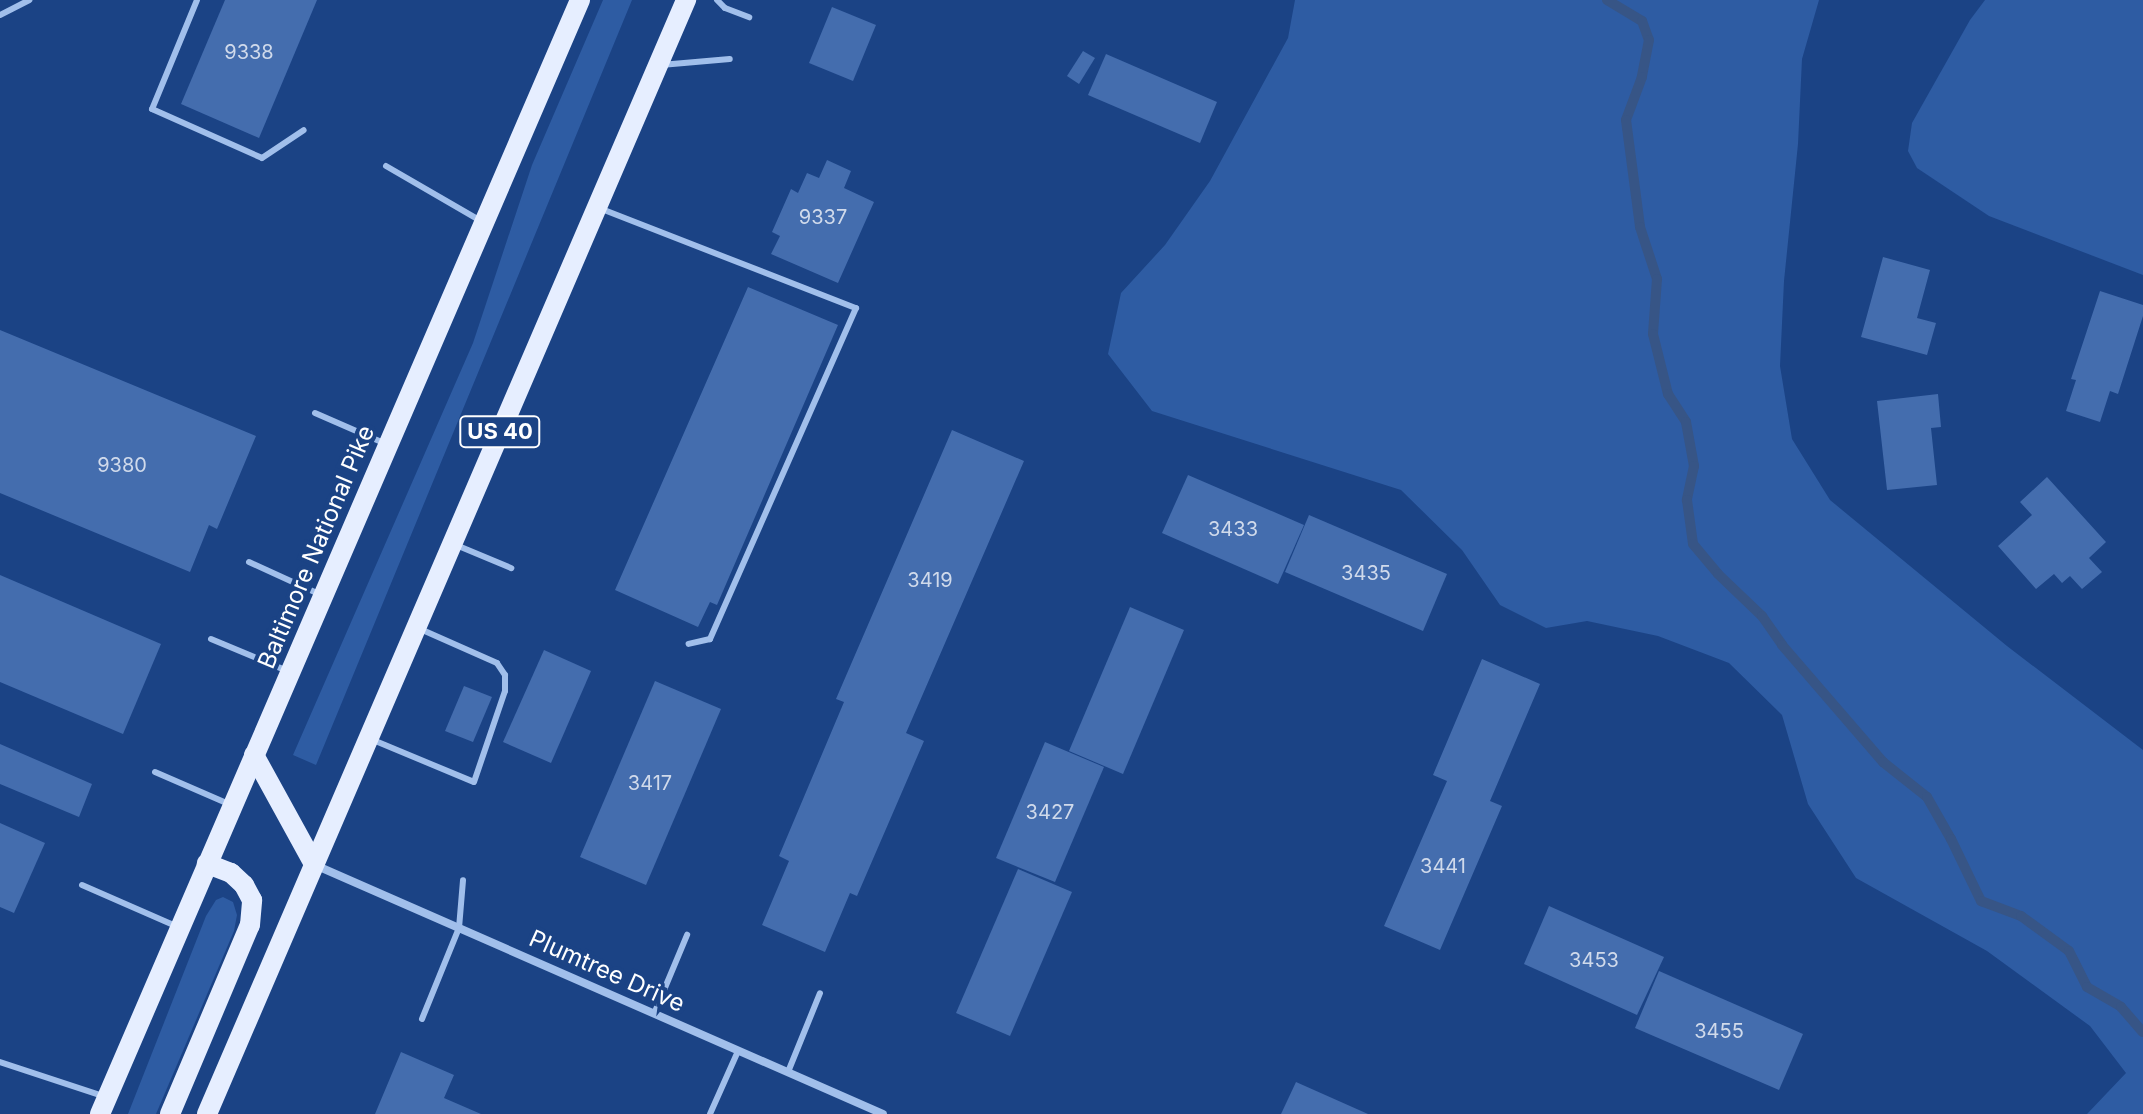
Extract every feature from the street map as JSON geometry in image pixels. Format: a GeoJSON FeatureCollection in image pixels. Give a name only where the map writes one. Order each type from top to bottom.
{"type":"FeatureCollection","features":[{"type":"Feature","properties":{"kind":"main road","name":"Baltimore National Pike"},"geometry":{"type":"LineString","coordinates":[[103,1106],[580,0]]}},
{"type":"Feature","properties":{"kind":"main road","name":"US 40"},"geometry":{"type":"LineString","coordinates":[[207,1114],[686,0]]}},
{"type":"Feature","properties":{"kind":"main road"},"geometry":{"type":"LineString","coordinates":[[254,755],[314,864]]}},
{"type":"Feature","properties":{"kind":"main road"},"geometry":{"type":"LineString","coordinates":[[170,1114],[250,925],[252,900],[244,885],[231,873],[207,864]]}},
{"type":"Feature","properties":{"kind":"street","name":"Plumtree Drive"},"geometry":{"type":"LineString","coordinates":[[314,864],[883,1114]]}},
{"type":"Feature","properties":{"kind":"lane"},"geometry":{"type":"LineString","coordinates":[[0,15],[29,0]]}},
{"type":"Feature","properties":{"kind":"lane"},"geometry":{"type":"LineString","coordinates":[[197,0],[152,109],[262,158],[304,130]]}},
{"type":"Feature","properties":{"kind":"lane"},"geometry":{"type":"LineString","coordinates":[[717,0],[725,8],[749,17]]}},
{"type":"Feature","properties":{"kind":"lane"},"geometry":{"type":"LineString","coordinates":[[658,65],[730,59]]}},
{"type":"Feature","properties":{"kind":"lane"},"geometry":{"type":"LineString","coordinates":[[386,166],[484,223]]}},
{"type":"Feature","properties":{"kind":"lane"},"geometry":{"type":"LineString","coordinates":[[596,207],[856,308],[710,639],[689,644]]}},
{"type":"Feature","properties":{"kind":"lane"},"geometry":{"type":"LineString","coordinates":[[315,413],[388,445]]}},
{"type":"Feature","properties":{"kind":"lane"},"geometry":{"type":"LineString","coordinates":[[452,544],[511,568]]}},
{"type":"Feature","properties":{"kind":"lane"},"geometry":{"type":"LineString","coordinates":[[249,562],[323,596]]}},
{"type":"Feature","properties":{"kind":"lane"},"geometry":{"type":"LineString","coordinates":[[370,738],[474,782],[505,691],[505,675],[497,663],[416,627]]}},
{"type":"Feature","properties":{"kind":"lane"},"geometry":{"type":"LineString","coordinates":[[211,639],[290,672]]}},
{"type":"Feature","properties":{"kind":"lane"},"geometry":{"type":"LineString","coordinates":[[155,772],[232,806]]}},
{"type":"Feature","properties":{"kind":"lane"},"geometry":{"type":"LineString","coordinates":[[422,1019],[459,928],[463,880]]}},
{"type":"Feature","properties":{"kind":"lane"},"geometry":{"type":"LineString","coordinates":[[82,885],[180,928]]}},
{"type":"Feature","properties":{"kind":"lane"},"geometry":{"type":"LineString","coordinates":[[654,1014],[687,935]]}},
{"type":"Feature","properties":{"kind":"lane"},"geometry":{"type":"LineString","coordinates":[[788,1072],[820,993]]}},
{"type":"Feature","properties":{"kind":"lane"},"geometry":{"type":"LineString","coordinates":[[710,1114],[738,1051]]}},
{"type":"Feature","properties":{"kind":"lane"},"geometry":{"type":"LineString","coordinates":[[0,1062],[59,1079],[103,1106]]}},
{"type":"Feature","properties":{"kind":"shaded area"},"geometry":{"type":"Polygon","coordinates":[[[603,0],[632,0],[316,765],[293,755],[473,343],[532,165],[603,0]]]}},
{"type":"Feature","properties":{"kind":"shaded area"},"geometry":{"type":"Polygon","coordinates":[[[1295,0],[1819,0],[1802,59],[1798,144],[1784,281],[1780,366],[1792,439],[1830,500],[2007,646],[2143,750],[2143,1114],[2087,1114],[2126,1073],[2090,1026],[1987,951],[1856,878],[1808,804],[1782,715],[1729,663],[1658,636],[1587,621],[1546,628],[1500,605],[1462,550],[1401,490],[1152,411],[1108,354],[1121,293],[1165,245],[1210,181],[1288,38],[1295,0]]]}},
{"type":"Feature","properties":{"kind":"shaded area"},"geometry":{"type":"Polygon","coordinates":[[[1985,0],[2143,0],[2143,275],[1989,216],[1917,168],[1908,151],[1912,123],[1970,20],[1985,0]]]}},
{"type":"Feature","properties":{"kind":"shaded area"},"geometry":{"type":"Polygon","coordinates":[[[223,897],[233,902],[237,915],[234,931],[156,1114],[128,1114],[206,916],[216,900],[223,897]]]}},
{"type":"Feature","properties":{"kind":"building"},"geometry":{"type":"Polygon","coordinates":[[[225,0],[317,0],[259,138],[181,104],[225,0]]]}},
{"type":"Feature","properties":{"kind":"building"},"geometry":{"type":"Polygon","coordinates":[[[832,7],[876,25],[853,81],[809,63],[832,7]]]}},
{"type":"Feature","properties":{"kind":"building"},"geometry":{"type":"Polygon","coordinates":[[[1083,51],[1095,58],[1079,84],[1067,76],[1083,51]]]}},
{"type":"Feature","properties":{"kind":"building"},"geometry":{"type":"Polygon","coordinates":[[[1106,54],[1217,102],[1200,143],[1088,95],[1106,54]]]}},
{"type":"Feature","properties":{"kind":"building"},"geometry":{"type":"Polygon","coordinates":[[[827,160],[851,171],[844,188],[874,202],[838,283],[771,254],[780,236],[772,232],[791,189],[798,193],[807,173],[819,178],[827,160]]]}},
{"type":"Feature","properties":{"kind":"building"},"geometry":{"type":"Polygon","coordinates":[[[1883,257],[1930,270],[1917,318],[1936,323],[1927,355],[1861,337],[1883,257]]]}},
{"type":"Feature","properties":{"kind":"building"},"geometry":{"type":"Polygon","coordinates":[[[748,287],[838,325],[717,605],[710,602],[698,627],[615,590],[748,287]]]}},
{"type":"Feature","properties":{"kind":"building"},"geometry":{"type":"Polygon","coordinates":[[[2100,291],[2143,305],[2143,316],[2118,394],[2110,391],[2100,422],[2066,411],[2076,380],[2071,379],[2100,291]]]}},
{"type":"Feature","properties":{"kind":"building"},"geometry":{"type":"Polygon","coordinates":[[[0,330],[256,436],[217,529],[209,525],[190,572],[0,493],[0,330]]]}},
{"type":"Feature","properties":{"kind":"building"},"geometry":{"type":"Polygon","coordinates":[[[1938,394],[1941,427],[1931,428],[1937,485],[1887,490],[1877,401],[1938,394]]]}},
{"type":"Feature","properties":{"kind":"building"},"geometry":{"type":"Polygon","coordinates":[[[952,430],[1024,461],[906,733],[924,741],[857,896],[850,893],[825,952],[762,925],[789,861],[779,856],[844,702],[836,699],[952,430]]]}},
{"type":"Feature","properties":{"kind":"building"},"geometry":{"type":"Polygon","coordinates":[[[1188,475],[1304,525],[1278,584],[1162,533],[1188,475]]]}},
{"type":"Feature","properties":{"kind":"building"},"geometry":{"type":"Polygon","coordinates":[[[2047,477],[2106,542],[2089,558],[2102,572],[2082,589],[2070,576],[2062,583],[2054,574],[2036,589],[1998,546],[2032,515],[2020,502],[2047,477]]]}},
{"type":"Feature","properties":{"kind":"building"},"geometry":{"type":"Polygon","coordinates":[[[1309,515],[1447,574],[1423,631],[1285,572],[1309,515]]]}},
{"type":"Feature","properties":{"kind":"building"},"geometry":{"type":"Polygon","coordinates":[[[0,575],[161,644],[123,734],[0,682],[0,575]]]}},
{"type":"Feature","properties":{"kind":"building"},"geometry":{"type":"Polygon","coordinates":[[[1130,607],[1184,630],[1123,774],[1069,751],[1130,607]]]}},
{"type":"Feature","properties":{"kind":"building"},"geometry":{"type":"Polygon","coordinates":[[[544,650],[591,671],[551,763],[503,742],[544,650]]]}},
{"type":"Feature","properties":{"kind":"building"},"geometry":{"type":"Polygon","coordinates":[[[1482,659],[1540,684],[1490,801],[1502,806],[1440,950],[1384,926],[1447,781],[1433,775],[1482,659]]]}},
{"type":"Feature","properties":{"kind":"building"},"geometry":{"type":"Polygon","coordinates":[[[655,681],[721,709],[646,885],[580,857],[655,681]]]}},
{"type":"Feature","properties":{"kind":"building"},"geometry":{"type":"Polygon","coordinates":[[[464,686],[492,697],[473,742],[445,731],[464,686]]]}},
{"type":"Feature","properties":{"kind":"building"},"geometry":{"type":"Polygon","coordinates":[[[1045,742],[1104,767],[1055,882],[996,858],[1045,742]]]}},
{"type":"Feature","properties":{"kind":"building"},"geometry":{"type":"Polygon","coordinates":[[[0,744],[92,784],[79,817],[0,784],[0,744]]]}},
{"type":"Feature","properties":{"kind":"building"},"geometry":{"type":"Polygon","coordinates":[[[0,823],[45,843],[14,913],[0,907],[0,823]]]}},
{"type":"Feature","properties":{"kind":"building"},"geometry":{"type":"Polygon","coordinates":[[[1018,869],[1072,892],[1010,1036],[956,1013],[1018,869]]]}},
{"type":"Feature","properties":{"kind":"building"},"geometry":{"type":"Polygon","coordinates":[[[1549,906],[1664,957],[1637,1015],[1524,964],[1549,906]]]}},
{"type":"Feature","properties":{"kind":"building"},"geometry":{"type":"Polygon","coordinates":[[[1659,971],[1803,1034],[1779,1090],[1635,1028],[1659,971]]]}},
{"type":"Feature","properties":{"kind":"building"},"geometry":{"type":"Polygon","coordinates":[[[401,1052],[454,1075],[444,1098],[481,1114],[375,1114],[401,1052]]]}},
{"type":"Feature","properties":{"kind":"building"},"geometry":{"type":"Polygon","coordinates":[[[1296,1082],[1368,1114],[1281,1114],[1296,1082]]]}},
{"type":"Feature","properties":{"kind":"waterway"},"geometry":{"type":"LineString","coordinates":[[1607,0],[1642,21],[1649,40],[1642,77],[1626,120],[1640,227],[1657,279],[1653,334],[1668,394],[1686,422],[1694,466],[1687,500],[1693,544],[1718,574],[1762,616],[1782,645],[1883,762],[1927,797],[1981,901],[2021,916],[2069,951],[2087,987],[2121,1007],[2143,1032]]}}]}
